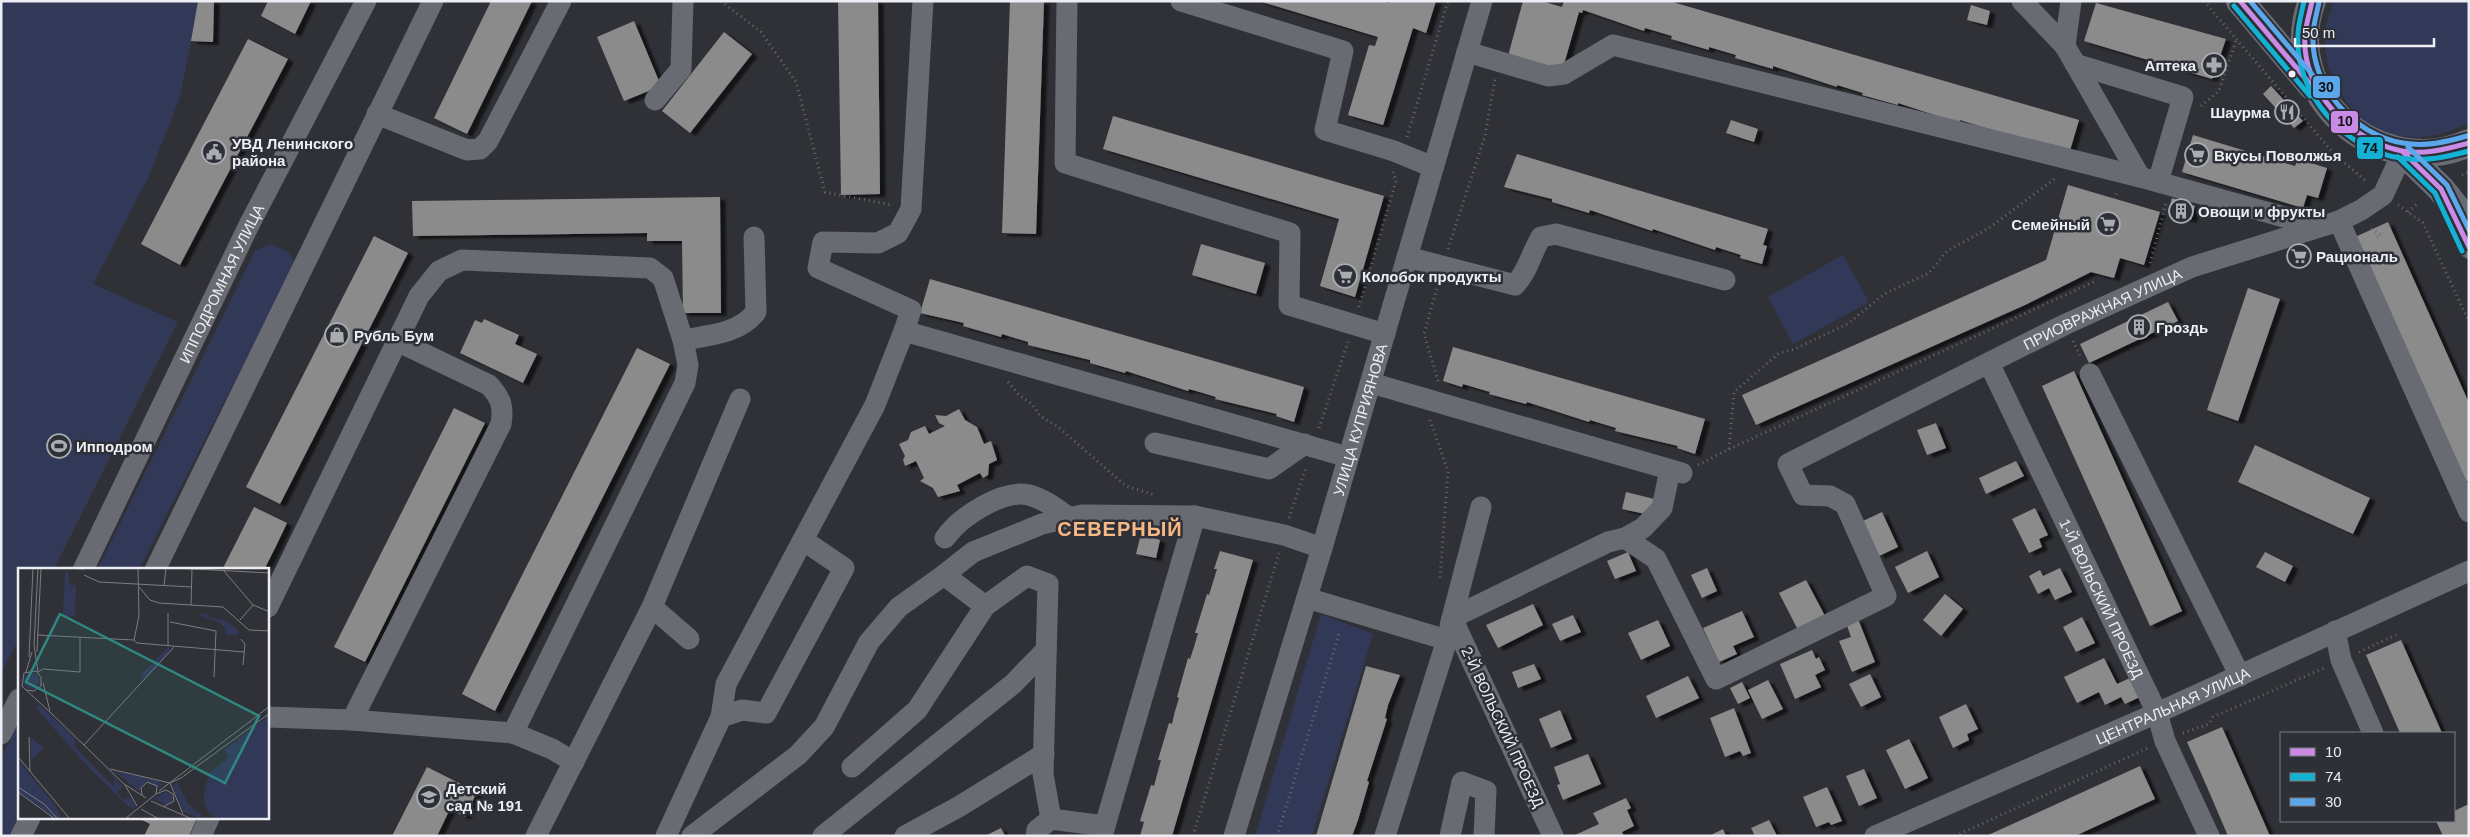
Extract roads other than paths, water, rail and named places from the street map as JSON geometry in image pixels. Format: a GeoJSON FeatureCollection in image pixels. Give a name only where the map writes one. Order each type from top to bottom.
{"type":"FeatureCollection","features":[{"type":"Feature","properties":{"kind":"main road"},"geometry":{"type":"LineString","coordinates":[[2240,1],[2342,122],[2355,132],[2386,148],[2423,154],[2443,152],[2469,143]]}},
{"type":"Feature","properties":{"kind":"main road"},"geometry":{"type":"LineString","coordinates":[[2312,1],[2307,20],[2306,51],[2316,90]]}},
{"type":"Feature","properties":{"kind":"main road"},"geometry":{"type":"LineString","coordinates":[[2403,152],[2452,182],[2469,224]]}},
{"type":"Feature","properties":{"kind":"street","name":"ИППОДРОМНАЯ УЛИЦА"},"geometry":{"type":"LineString","coordinates":[[83,568],[250,225],[366,1]]}},
{"type":"Feature","properties":{"kind":"street"},"geometry":{"type":"LineString","coordinates":[[156,568],[433,1]]}},
{"type":"Feature","properties":{"kind":"street"},"geometry":{"type":"LineString","coordinates":[[377,114],[467,150],[480,149],[488,141],[561,1]]}},
{"type":"Feature","properties":{"kind":"street"},"geometry":{"type":"LineString","coordinates":[[655,100],[681,69],[683,1]]}},
{"type":"Feature","properties":{"kind":"street"},"geometry":{"type":"LineString","coordinates":[[1067,1],[1064,163],[1290,233],[1289,305],[1385,334]]}},
{"type":"Feature","properties":{"kind":"street"},"geometry":{"type":"LineString","coordinates":[[1181,1],[1343,51],[1325,130],[1394,151],[1433,167]]}},
{"type":"Feature","properties":{"kind":"street","name":"УЛИЦА КУПРИЯНОВА"},"geometry":{"type":"LineString","coordinates":[[1234,836],[1322,548],[1482,1]]}},
{"type":"Feature","properties":{"kind":"street"},"geometry":{"type":"LineString","coordinates":[[2022,1],[2064,46],[2155,185]]}},
{"type":"Feature","properties":{"kind":"street"},"geometry":{"type":"LineString","coordinates":[[2064,46],[2071,1]]}},
{"type":"Feature","properties":{"kind":"street"},"geometry":{"type":"LineString","coordinates":[[666,836],[721,717],[726,684],[874,406],[911,310],[818,268],[823,242],[878,243],[898,233],[911,209],[924,3]]}},
{"type":"Feature","properties":{"kind":"street"},"geometry":{"type":"LineString","coordinates":[[1467,52],[1548,76],[1564,74],[1613,45],[2316,226]]}},
{"type":"Feature","properties":{"kind":"street"},"geometry":{"type":"LineString","coordinates":[[2075,64],[2183,97],[2155,185]]}},
{"type":"Feature","properties":{"kind":"street","name":"ПРИОВРАЖНАЯ УЛИЦА"},"geometry":{"type":"LineString","coordinates":[[1625,538],[1656,559],[1716,679],[1886,596],[1845,504],[1830,496],[1804,496],[1788,464],[2066,324],[2192,267],[2316,226],[2339,221],[2362,210],[2383,194],[2403,152]]}},
{"type":"Feature","properties":{"kind":"street"},"geometry":{"type":"LineString","coordinates":[[2452,182],[2469,248]]}},
{"type":"Feature","properties":{"kind":"street"},"geometry":{"type":"LineString","coordinates":[[2339,221],[2469,512]]}},
{"type":"Feature","properties":{"kind":"street"},"geometry":{"type":"LineString","coordinates":[[1407,257],[1515,285],[1525,275],[1534,248],[1541,238],[1556,234],[1725,280]]}},
{"type":"Feature","properties":{"kind":"street"},"geometry":{"type":"LineString","coordinates":[[684,340],[735,330],[748,323],[756,312],[754,236]]}},
{"type":"Feature","properties":{"kind":"street"},"geometry":{"type":"LineString","coordinates":[[269,606],[419,296],[439,271],[462,260],[650,268],[663,278],[684,340],[688,365],[685,383],[512,733]]}},
{"type":"Feature","properties":{"kind":"street"},"geometry":{"type":"LineString","coordinates":[[904,331],[1348,457]]}},
{"type":"Feature","properties":{"kind":"street"},"geometry":{"type":"LineString","coordinates":[[352,720],[501,424],[504,410],[498,395],[489,385],[398,342]]}},
{"type":"Feature","properties":{"kind":"street","name":"1-Й ВОЛЬСКИЙ ПРОЕЗД"},"geometry":{"type":"LineString","coordinates":[[1989,362],[2157,713],[2166,741],[2209,836]]}},
{"type":"Feature","properties":{"kind":"street"},"geometry":{"type":"LineString","coordinates":[[2087,369],[2240,676]]}},
{"type":"Feature","properties":{"kind":"street"},"geometry":{"type":"LineString","coordinates":[[1371,382],[1676,471],[1662,508],[1643,528],[1625,538],[1608,542],[1452,618]]}},
{"type":"Feature","properties":{"kind":"street"},"geometry":{"type":"LineString","coordinates":[[536,836],[652,607],[740,399]]}},
{"type":"Feature","properties":{"kind":"street"},"geometry":{"type":"LineString","coordinates":[[1155,443],[1269,469],[1309,445]]}},
{"type":"Feature","properties":{"kind":"street"},"geometry":{"type":"LineString","coordinates":[[945,538],[953,527],[979,508],[1010,495],[1028,494],[1045,501],[1070,518]]}},
{"type":"Feature","properties":{"kind":"street"},"geometry":{"type":"LineString","coordinates":[[1385,836],[1447,640],[1481,507]]}},
{"type":"Feature","properties":{"kind":"street"},"geometry":{"type":"LineString","coordinates":[[692,836],[798,754],[824,727],[869,642],[899,607],[973,552],[1042,524],[1082,515],[1195,516],[1284,535],[1322,548]]}},
{"type":"Feature","properties":{"kind":"street"},"geometry":{"type":"LineString","coordinates":[[1051,819],[1104,831],[1195,516]]}},
{"type":"Feature","properties":{"kind":"street"},"geometry":{"type":"LineString","coordinates":[[721,717],[742,710],[766,713],[844,568],[803,540]]}},
{"type":"Feature","properties":{"kind":"street","name":"ЦЕНТРАЛЬНАЯ УЛИЦА"},"geometry":{"type":"LineString","coordinates":[[1875,836],[2157,713],[2469,572]]}},
{"type":"Feature","properties":{"kind":"street"},"geometry":{"type":"LineString","coordinates":[[944,575],[985,606]]}},
{"type":"Feature","properties":{"kind":"street"},"geometry":{"type":"LineString","coordinates":[[852,767],[917,710],[985,606],[1027,576],[1048,584],[1044,774],[1051,819]]}},
{"type":"Feature","properties":{"kind":"street"},"geometry":{"type":"LineString","coordinates":[[1307,598],[1447,640]]}},
{"type":"Feature","properties":{"kind":"street"},"geometry":{"type":"LineString","coordinates":[[652,607],[689,639]]}},
{"type":"Feature","properties":{"kind":"street","name":"2-Й ВОЛЬСКИЙ ПРОЕЗД"},"geometry":{"type":"LineString","coordinates":[[1452,618],[1553,836]]}},
{"type":"Feature","properties":{"kind":"street"},"geometry":{"type":"LineString","coordinates":[[2335,631],[2341,660],[2373,732]]}},
{"type":"Feature","properties":{"kind":"street"},"geometry":{"type":"LineString","coordinates":[[823,836],[1014,684],[1046,650]]}},
{"type":"Feature","properties":{"kind":"street"},"geometry":{"type":"LineString","coordinates":[[1,734],[18,701]]}},
{"type":"Feature","properties":{"kind":"street"},"geometry":{"type":"LineString","coordinates":[[269,717],[352,720],[512,733],[552,749],[574,762]]}},
{"type":"Feature","properties":{"kind":"street"},"geometry":{"type":"LineString","coordinates":[[905,836],[960,806],[1044,754]]}},
{"type":"Feature","properties":{"kind":"street"},"geometry":{"type":"LineString","coordinates":[[1450,836],[1462,782],[1486,791],[1484,836]]}},
{"type":"Feature","properties":{"kind":"street"},"geometry":{"type":"LineString","coordinates":[[1036,836],[1037,830],[1051,819]]}},
{"type":"Feature","properties":{"kind":"street"},"geometry":{"type":"LineString","coordinates":[[21,836],[29,820]]}},
{"type":"Feature","properties":{"kind":"street"},"geometry":{"type":"LineString","coordinates":[[201,836],[208,820]]}},
{"type":"Feature","properties":{"kind":"place","name":"Аптека"},"geometry":{"type":"Point","coordinates":[2214,65]}},
{"type":"Feature","properties":{"kind":"place","name":"Шаурма"},"geometry":{"type":"Point","coordinates":[2287,112]}},
{"type":"Feature","properties":{"kind":"place","name":"УВД Ленинского района"},"geometry":{"type":"Point","coordinates":[214,152]}},
{"type":"Feature","properties":{"kind":"place","name":"Вкусы Поволжья"},"geometry":{"type":"Point","coordinates":[2197,155]}},
{"type":"Feature","properties":{"kind":"place","name":"Овощи и фрукты"},"geometry":{"type":"Point","coordinates":[2181,211]}},
{"type":"Feature","properties":{"kind":"place","name":"Семейный"},"geometry":{"type":"Point","coordinates":[2108,224]}},
{"type":"Feature","properties":{"kind":"place","name":"Рациональ"},"geometry":{"type":"Point","coordinates":[2299,256]}},
{"type":"Feature","properties":{"kind":"place","name":"Колобок продукты"},"geometry":{"type":"Point","coordinates":[1345,276]}},
{"type":"Feature","properties":{"kind":"place","name":"Гроздь"},"geometry":{"type":"Point","coordinates":[2139,327]}},
{"type":"Feature","properties":{"kind":"place","name":"Рубль Бум"},"geometry":{"type":"Point","coordinates":[337,335]}},
{"type":"Feature","properties":{"kind":"place","name":"Ипподром"},"geometry":{"type":"Point","coordinates":[59,446]}},
{"type":"Feature","properties":{"kind":"place","name":"Детский сад № 191"},"geometry":{"type":"Point","coordinates":[429,797]}},
{"type":"Feature","properties":{"kind":"district","name":"СЕВЕРНЫЙ"},"geometry":{"type":"Point","coordinates":[1120,529]}}]}
